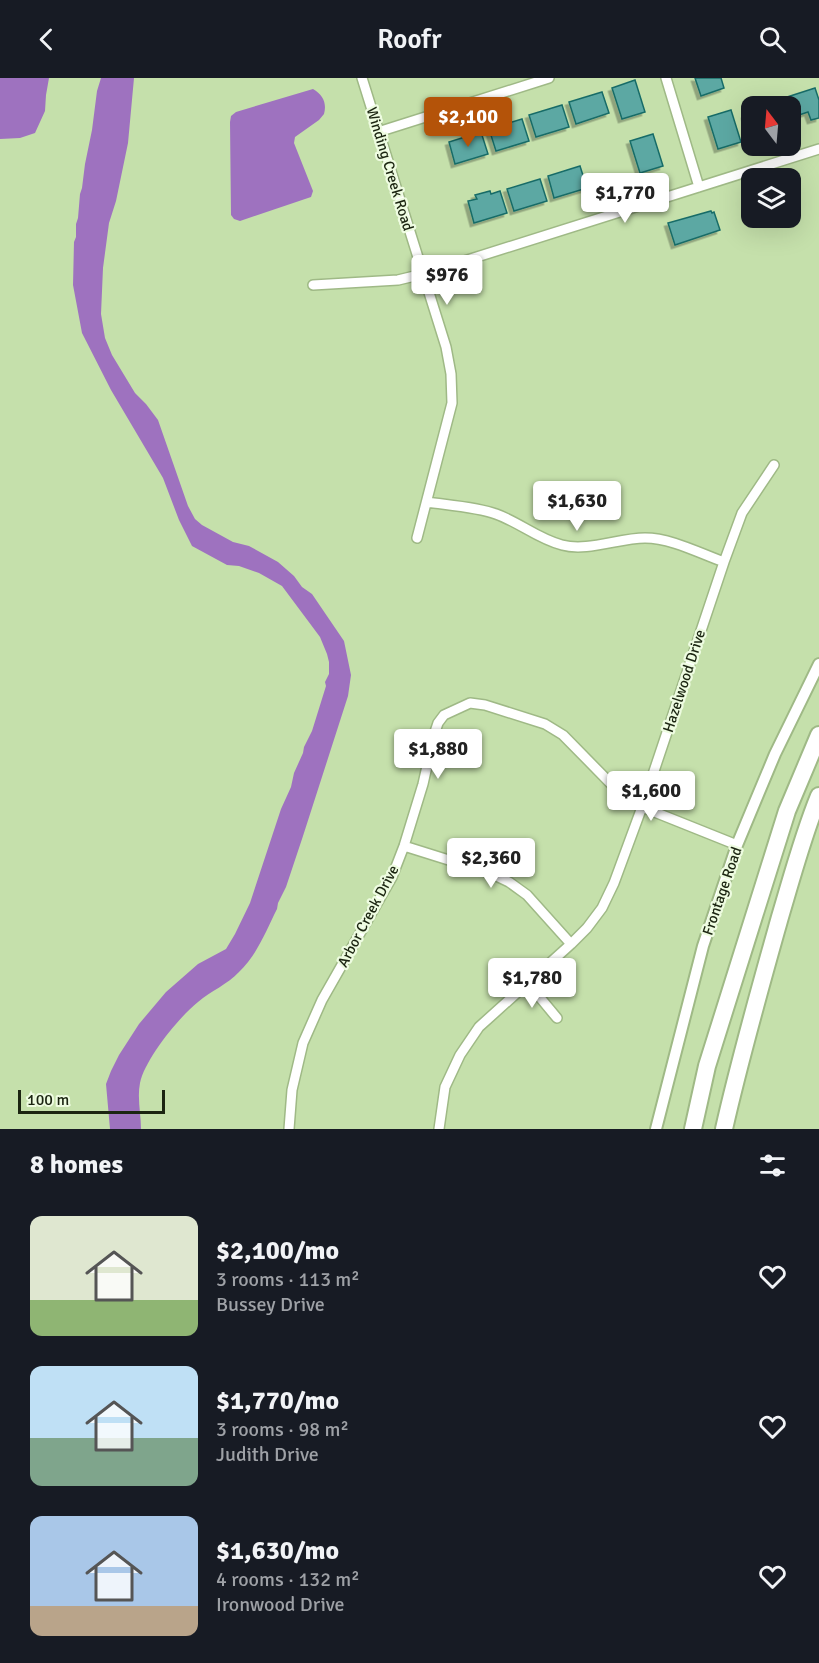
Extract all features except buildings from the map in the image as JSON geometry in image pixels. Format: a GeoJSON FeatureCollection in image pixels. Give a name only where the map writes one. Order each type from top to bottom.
{"type":"FeatureCollection","features":[{"type":"Feature","properties":{"kind":"highway"},"geometry":{"type":"LineString","coordinates":[[693,1129],[707,1066],[784,822],[819,735]]}},
{"type":"Feature","properties":{"kind":"highway"},"geometry":{"type":"LineString","coordinates":[[724,1129],[768,958],[809,821],[819,796]]}},
{"type":"Feature","properties":{"kind":"street","name":"Winding Creek Road"},"geometry":{"type":"LineString","coordinates":[[362,78],[446,347],[451,374],[452,403],[417,538]]}},
{"type":"Feature","properties":{"kind":"street"},"geometry":{"type":"LineString","coordinates":[[513,78],[516,88]]}},
{"type":"Feature","properties":{"kind":"street"},"geometry":{"type":"LineString","coordinates":[[378,132],[549,78]]}},
{"type":"Feature","properties":{"kind":"street"},"geometry":{"type":"LineString","coordinates":[[666,78],[699,187]]}},
{"type":"Feature","properties":{"kind":"street"},"geometry":{"type":"LineString","coordinates":[[313,285],[398,280],[423,274],[819,149]]}},
{"type":"Feature","properties":{"kind":"street","name":"Hazelwood Drive"},"geometry":{"type":"LineString","coordinates":[[440,1129],[445,1087],[460,1055],[479,1027],[571,944],[602,908],[614,883],[642,807],[742,513],[774,465]]}},
{"type":"Feature","properties":{"kind":"street"},"geometry":{"type":"LineString","coordinates":[[427,502],[494,513],[520,524],[541,538],[564,546],[589,546],[616,540],[646,538],[674,543],[724,562]]}},
{"type":"Feature","properties":{"kind":"street","name":"Frontage Road"},"geometry":{"type":"LineString","coordinates":[[656,1129],[703,946],[737,845],[776,754],[819,664]]}},
{"type":"Feature","properties":{"kind":"street","name":"Arbor Creek Drive"},"geometry":{"type":"LineString","coordinates":[[289,1129],[292,1090],[303,1043],[322,1000],[392,877],[423,784],[434,735],[444,715],[470,703],[485,705],[545,724],[563,735],[618,791],[642,807],[737,845]]}},
{"type":"Feature","properties":{"kind":"street"},"geometry":{"type":"LineString","coordinates":[[404,846],[490,873],[509,882],[526,895],[571,944]]}},
{"type":"Feature","properties":{"kind":"street"},"geometry":{"type":"LineString","coordinates":[[528,983],[557,1018]]}},
{"type":"Feature","properties":{"kind":"shaded area"},"geometry":{"type":"Polygon","coordinates":[[[0,78],[49,78],[45,111],[35,133],[20,138],[0,139],[0,78]]]}},
{"type":"Feature","properties":{"kind":"shaded area"},"geometry":{"type":"Polygon","coordinates":[[[101,78],[134,78],[128,143],[109,223],[103,268],[101,314],[105,338],[112,355],[135,393],[158,420],[188,506],[195,519],[233,542],[249,546],[278,562],[312,594],[344,641],[351,675],[348,696],[277,909],[251,958],[235,976],[190,1009],[148,1062],[139,1089],[141,1129],[110,1129],[106,1084],[111,1071],[139,1024],[166,992],[198,964],[226,949],[235,934],[250,903],[281,809],[312,731],[329,674],[329,662],[320,637],[282,586],[259,573],[239,566],[227,565],[192,546],[163,478],[111,390],[82,333],[73,285],[74,242],[80,194],[101,78]]]}},
{"type":"Feature","properties":{"kind":"shaded area"},"geometry":{"type":"Polygon","coordinates":[[[313,89],[323,100],[324,114],[295,137],[294,143],[313,191],[311,197],[240,221],[234,219],[231,215],[231,116],[236,112],[313,89]]]}}]}
